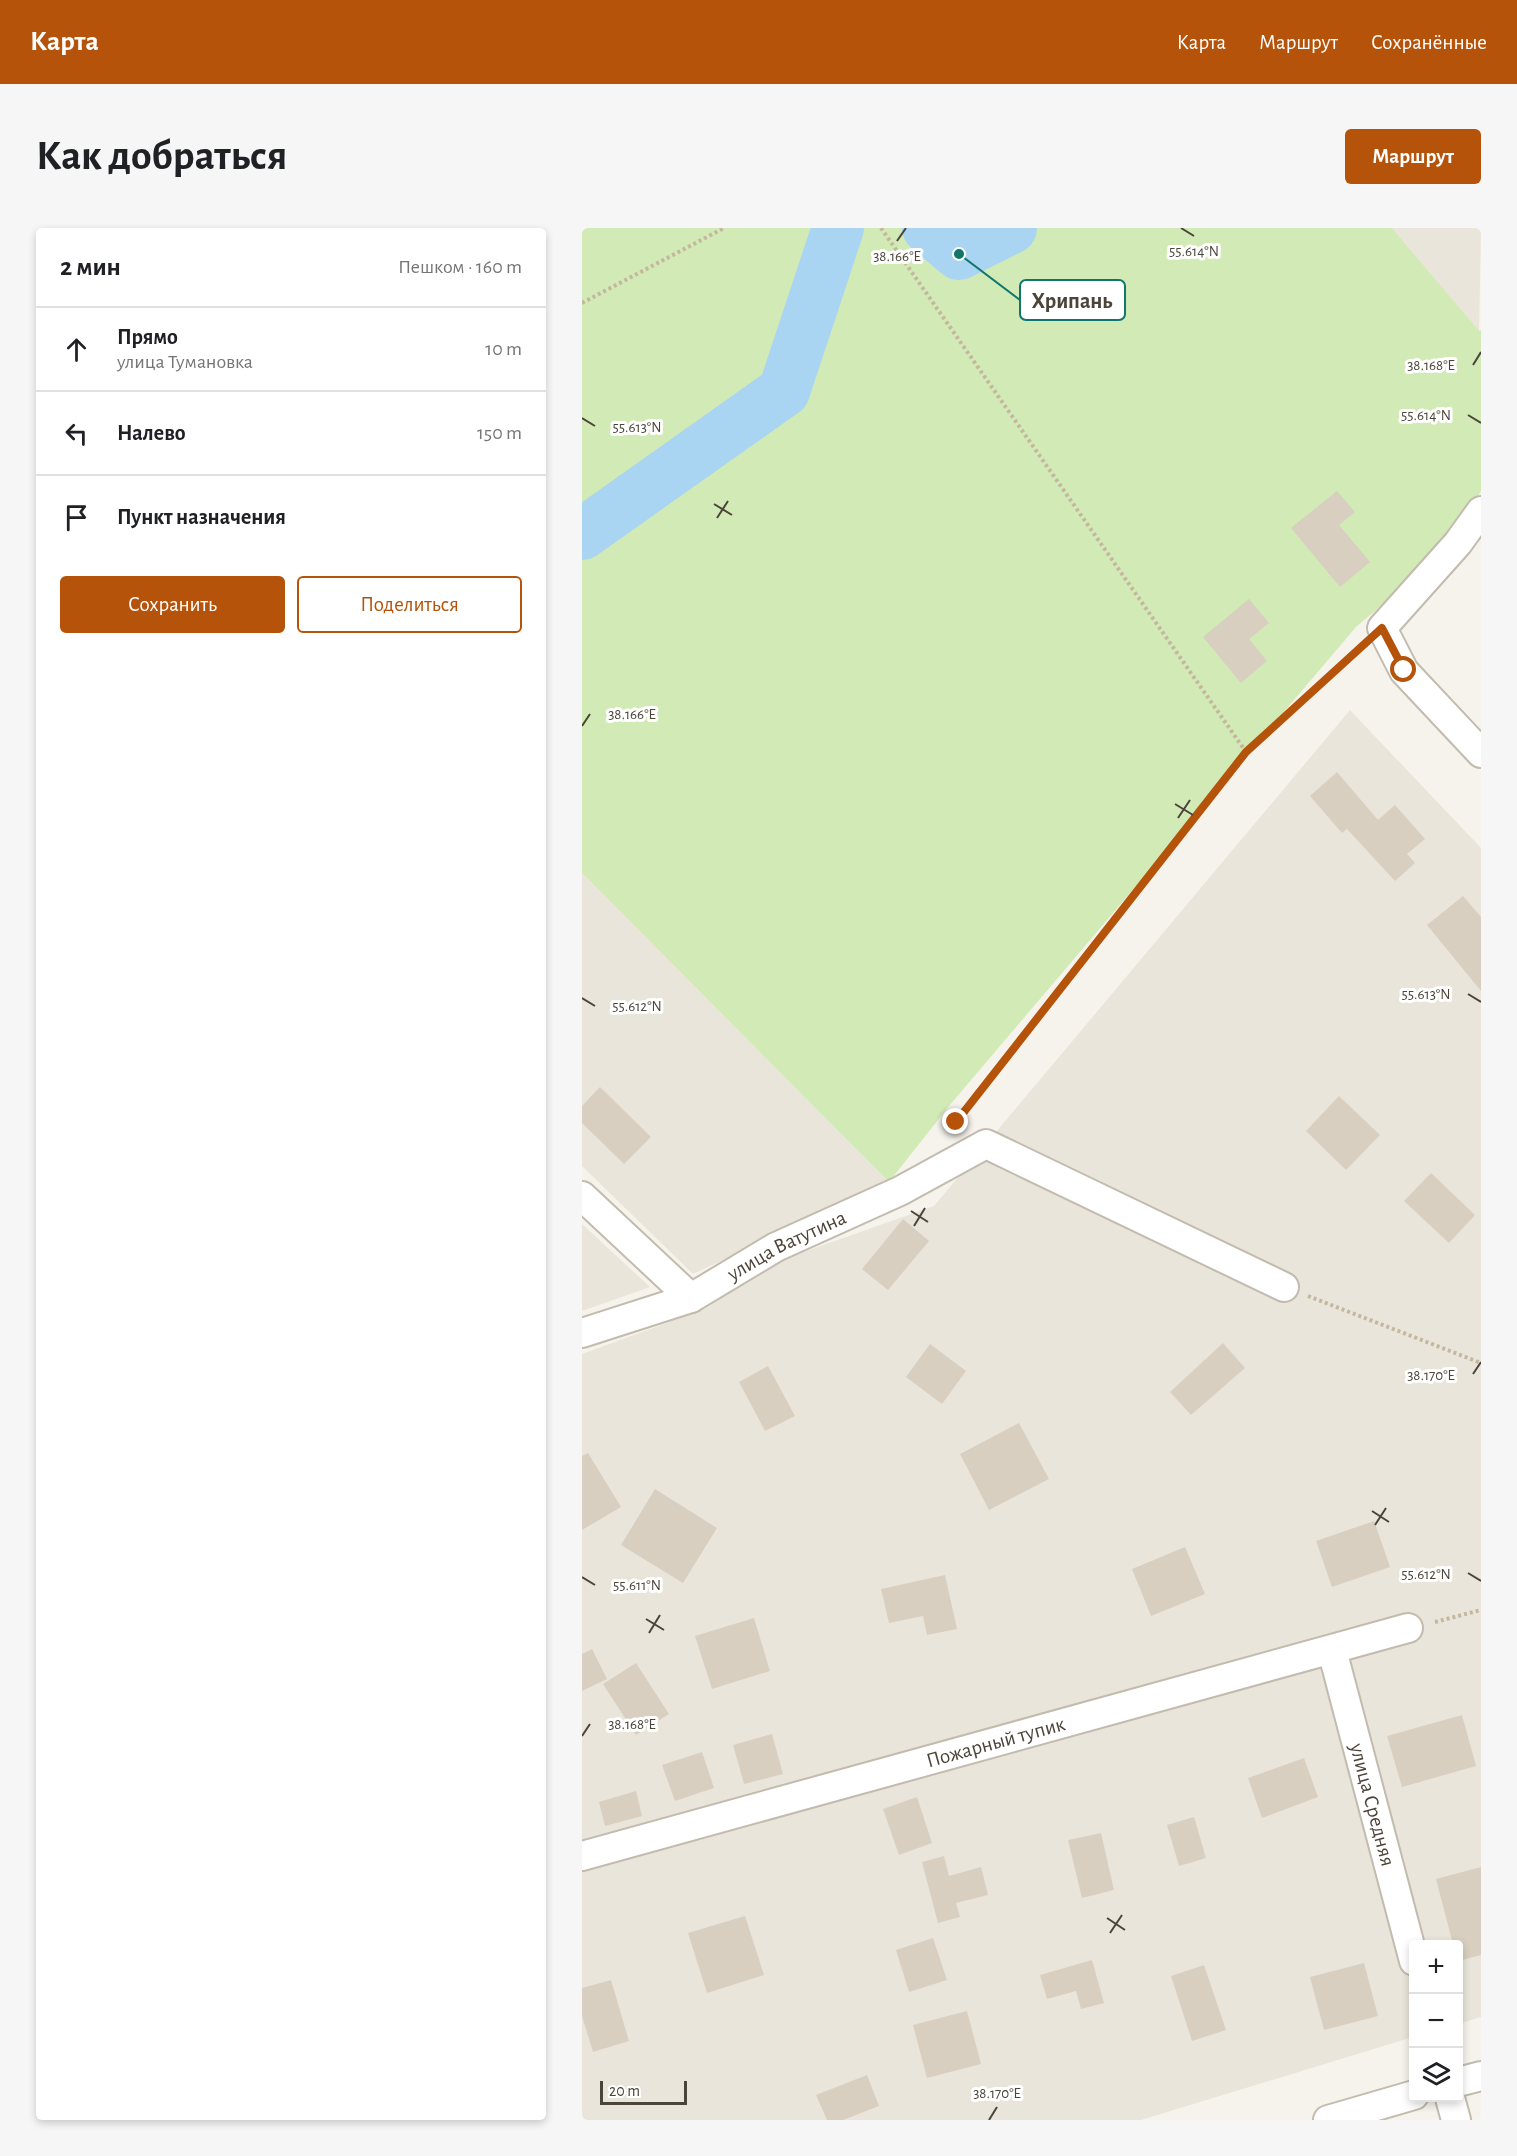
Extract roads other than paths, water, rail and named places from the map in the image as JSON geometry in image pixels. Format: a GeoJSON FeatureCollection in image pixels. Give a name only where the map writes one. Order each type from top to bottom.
{"type":"FeatureCollection","features":[{"type":"Feature","properties":{"kind":"street"},"geometry":{"type":"LineString","coordinates":[[1481,511],[1458,543],[1382,628],[1404,670],[1481,753]]}},
{"type":"Feature","properties":{"kind":"street","name":"улица Ватутина"},"geometry":{"type":"LineString","coordinates":[[582,1333],[691,1298],[776,1247],[900,1191],[986,1144],[1284,1287]]}},
{"type":"Feature","properties":{"kind":"street"},"geometry":{"type":"LineString","coordinates":[[582,1196],[691,1298]]}},
{"type":"Feature","properties":{"kind":"street","name":"Пожарный тупик"},"geometry":{"type":"LineString","coordinates":[[582,1857],[1408,1628]]}},
{"type":"Feature","properties":{"kind":"street","name":"улица Средняя"},"geometry":{"type":"LineString","coordinates":[[1332,1650],[1409,1946]]}},
{"type":"Feature","properties":{"kind":"street"},"geometry":{"type":"LineString","coordinates":[[1463,2081],[1481,2076]]}},
{"type":"Feature","properties":{"kind":"street"},"geometry":{"type":"LineString","coordinates":[[1328,2120],[1409,2096]]}},
{"type":"Feature","properties":{"kind":"street"},"geometry":{"type":"LineString","coordinates":[[1451,2102],[1456,2120]]}},
{"type":"Feature","properties":{"kind":"waterway"},"geometry":{"type":"LineString","coordinates":[[582,534],[784,391],[838,228]]}},
{"type":"Feature","properties":{"kind":"waterway"},"geometry":{"type":"LineString","coordinates":[[928,228],[959,254],[1011,228]]}},
{"type":"Feature","properties":{"kind":"place","name":"Хрипань"},"geometry":{"type":"Point","coordinates":[959,254]}}]}
